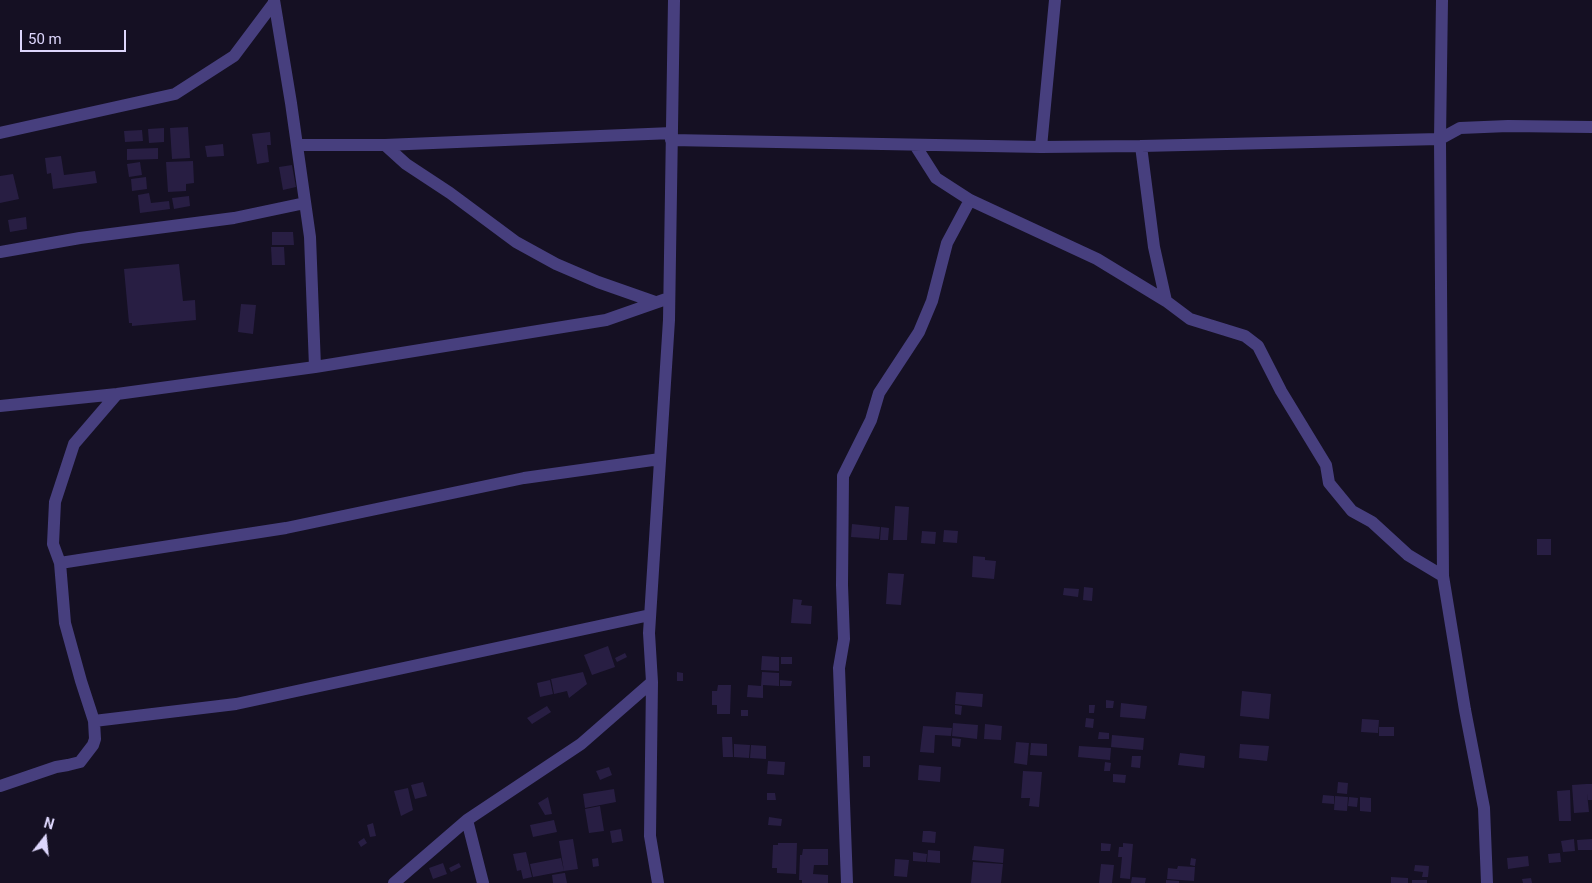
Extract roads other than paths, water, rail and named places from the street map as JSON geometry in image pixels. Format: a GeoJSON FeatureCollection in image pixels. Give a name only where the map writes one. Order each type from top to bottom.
{"type":"FeatureCollection","features":[{"type":"Feature","properties":{"kind":"street"},"geometry":{"type":"LineString","coordinates":[[658,883],[650,836],[652,682],[649,633],[669,298],[674,0]]}},
{"type":"Feature","properties":{"kind":"street"},"geometry":{"type":"LineString","coordinates":[[1041,147],[1054,0]]}},
{"type":"Feature","properties":{"kind":"street"},"geometry":{"type":"LineString","coordinates":[[1442,0],[1440,139],[1443,576],[1465,710],[1484,808],[1487,883]]}},
{"type":"Feature","properties":{"kind":"street"},"geometry":{"type":"LineString","coordinates":[[0,133],[175,94],[234,56],[274,2]]}},
{"type":"Feature","properties":{"kind":"street"},"geometry":{"type":"LineString","coordinates":[[274,2],[291,103],[310,237],[315,367]]}},
{"type":"Feature","properties":{"kind":"street"},"geometry":{"type":"LineString","coordinates":[[297,145],[385,145],[672,136],[915,145],[1141,146],[1440,139],[1460,128],[1508,126],[1592,127]]}},
{"type":"Feature","properties":{"kind":"street"},"geometry":{"type":"LineString","coordinates":[[385,145],[406,164],[450,193],[516,242],[556,264],[598,282],[655,302]]}},
{"type":"Feature","properties":{"kind":"street"},"geometry":{"type":"LineString","coordinates":[[915,145],[936,178],[970,200],[1097,259],[1166,301],[1190,319],[1246,336],[1258,346],[1281,391],[1326,464],[1329,483],[1352,511],[1372,522],[1408,555],[1443,576]]}},
{"type":"Feature","properties":{"kind":"street"},"geometry":{"type":"LineString","coordinates":[[1141,146],[1154,247],[1166,301]]}},
{"type":"Feature","properties":{"kind":"street"},"geometry":{"type":"LineString","coordinates":[[847,883],[839,668],[844,638],[842,585],[843,476],[871,420],[879,393],[919,332],[932,301],[947,243],[970,200]]}},
{"type":"Feature","properties":{"kind":"street"},"geometry":{"type":"LineString","coordinates":[[0,252],[80,238],[234,218],[305,203]]}},
{"type":"Feature","properties":{"kind":"street"},"geometry":{"type":"LineString","coordinates":[[0,406],[117,394],[315,367],[606,320],[669,298]]}},
{"type":"Feature","properties":{"kind":"street"},"geometry":{"type":"LineString","coordinates":[[0,786],[56,767],[80,762],[93,746],[95,739],[94,721],[65,623],[60,562],[53,544],[56,502],[74,444],[117,394]]}},
{"type":"Feature","properties":{"kind":"street"},"geometry":{"type":"LineString","coordinates":[[60,562],[286,528],[524,478],[660,459]]}},
{"type":"Feature","properties":{"kind":"street"},"geometry":{"type":"LineString","coordinates":[[94,721],[236,704],[650,615]]}},
{"type":"Feature","properties":{"kind":"street"},"geometry":{"type":"LineString","coordinates":[[394,883],[467,820],[581,744],[652,682]]}},
{"type":"Feature","properties":{"kind":"street"},"geometry":{"type":"LineString","coordinates":[[467,820],[483,883]]}}]}
